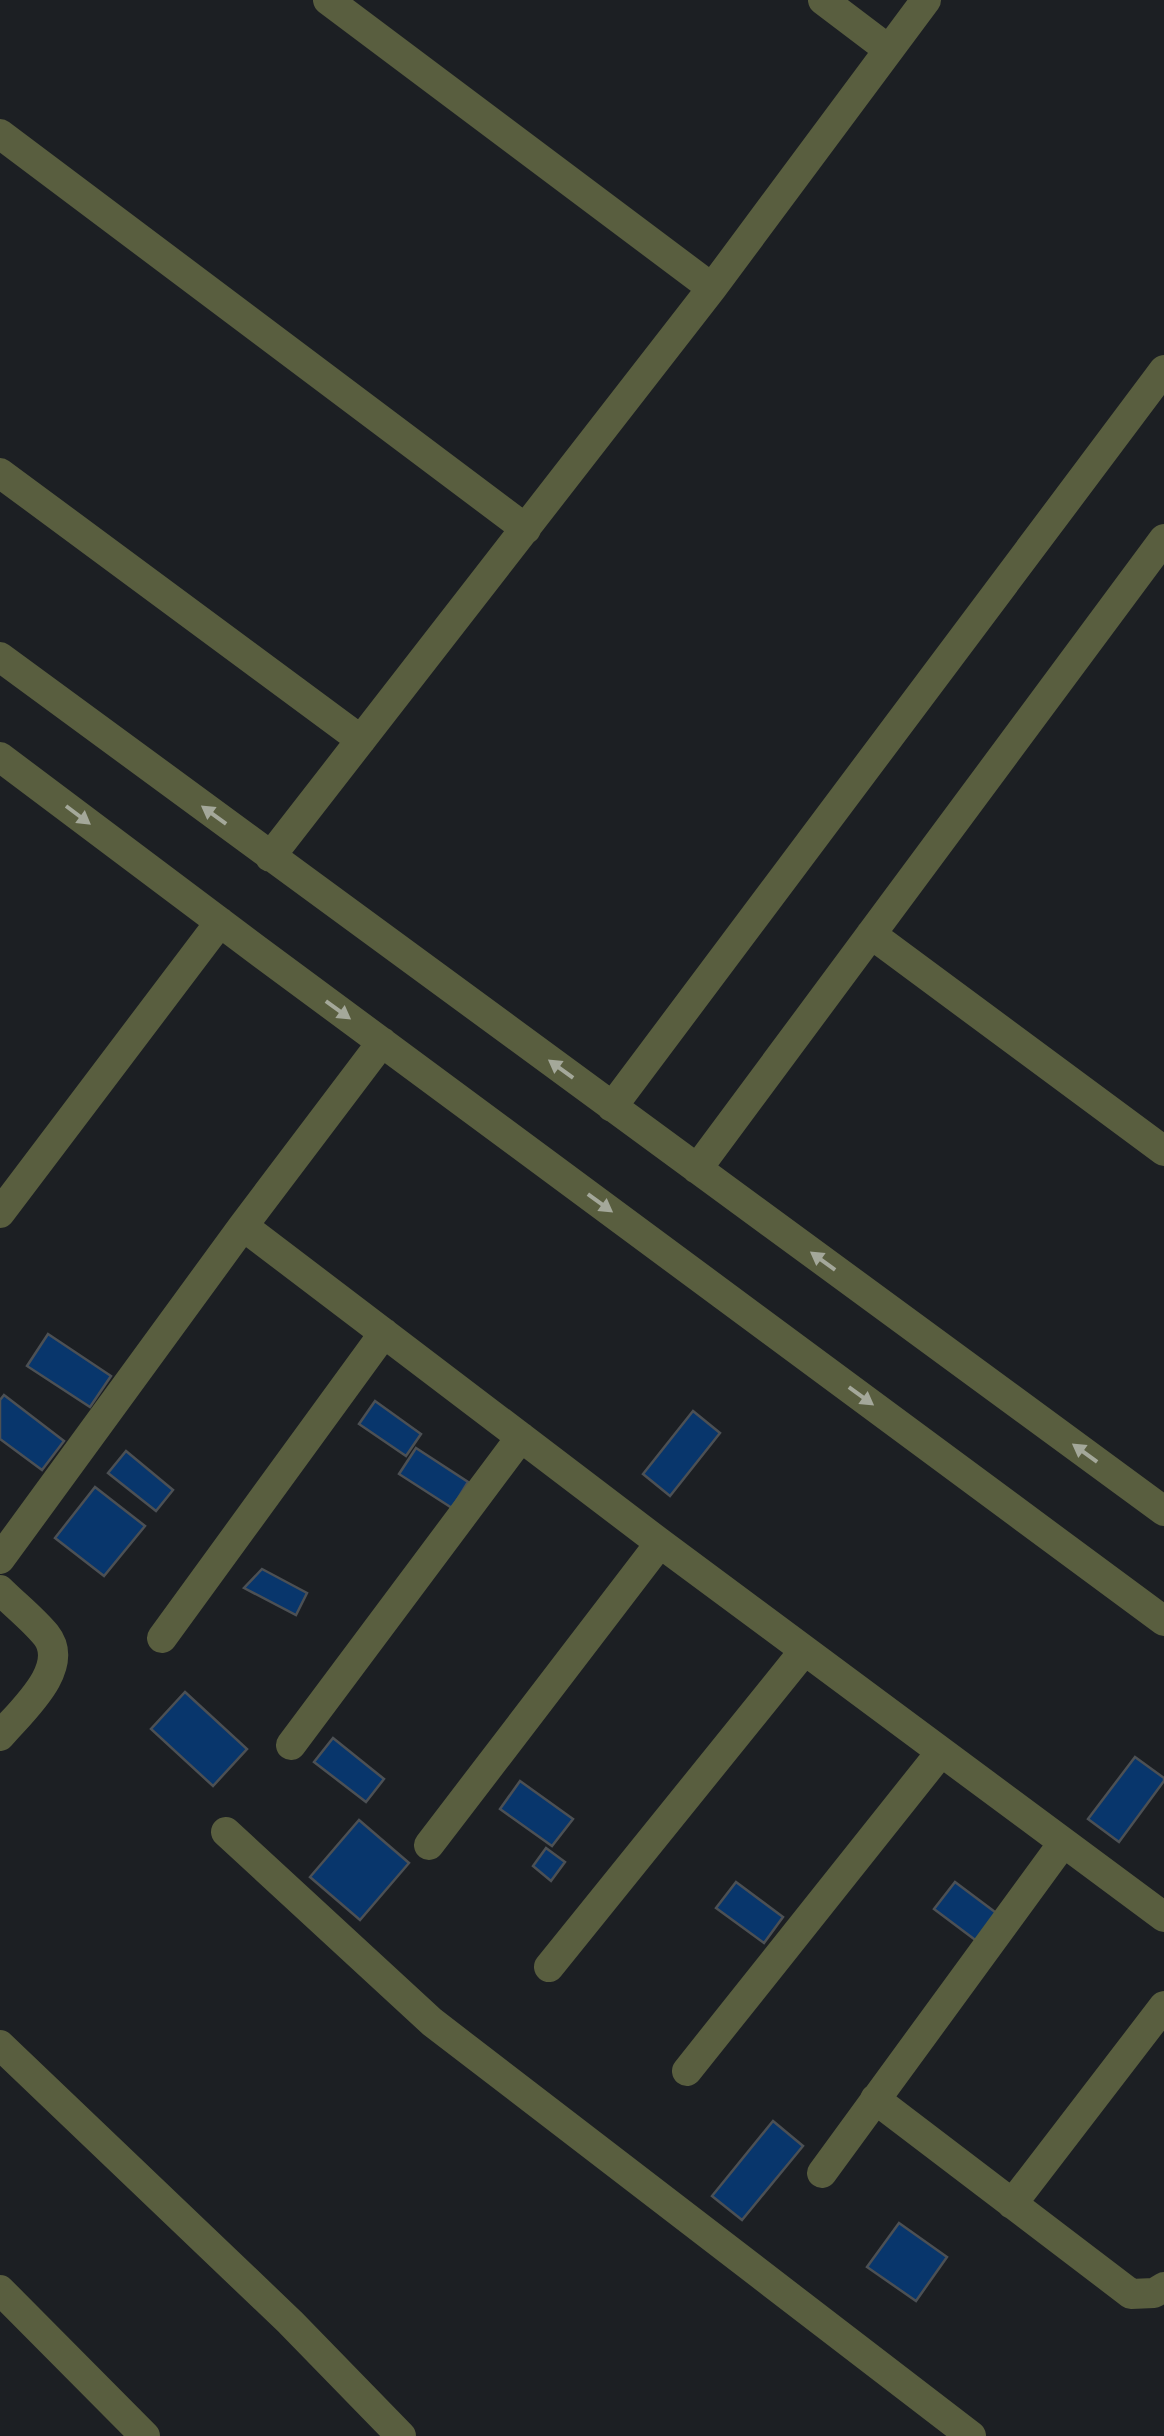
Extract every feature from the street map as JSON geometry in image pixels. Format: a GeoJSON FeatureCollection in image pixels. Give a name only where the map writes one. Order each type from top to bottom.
{"type":"FeatureCollection","features":[{"type":"Feature","properties":{"kind":"street"},"geometry":{"type":"LineString","coordinates":[[328,0],[712,288]]}},
{"type":"Feature","properties":{"kind":"street"},"geometry":{"type":"LineString","coordinates":[[824,0],[889,50]]}},
{"type":"Feature","properties":{"kind":"street"},"geometry":{"type":"LineString","coordinates":[[270,857],[712,288],[926,0]]}},
{"type":"Feature","properties":{"kind":"street"},"geometry":{"type":"LineString","coordinates":[[4,146],[526,529]]}},
{"type":"Feature","properties":{"kind":"street"},"geometry":{"type":"LineString","coordinates":[[612,1107],[1164,370]]}},
{"type":"Feature","properties":{"kind":"street"},"geometry":{"type":"LineString","coordinates":[[0,473],[361,740]]}},
{"type":"Feature","properties":{"kind":"street"},"geometry":{"type":"LineString","coordinates":[[698,1169],[1164,539]]}},
{"type":"Feature","properties":{"kind":"street"},"geometry":{"type":"LineString","coordinates":[[0,657],[1164,1510]]}},
{"type":"Feature","properties":{"kind":"street"},"geometry":{"type":"LineString","coordinates":[[0,757],[1164,1620]]}},
{"type":"Feature","properties":{"kind":"street"},"geometry":{"type":"LineString","coordinates":[[1,1210],[220,922]]}},
{"type":"Feature","properties":{"kind":"street"},"geometry":{"type":"LineString","coordinates":[[871,934],[1164,1151]]}},
{"type":"Feature","properties":{"kind":"street"},"geometry":{"type":"LineString","coordinates":[[0,1559],[382,1042]]}},
{"type":"Feature","properties":{"kind":"street"},"geometry":{"type":"LineString","coordinates":[[243,1226],[1164,1918]]}},
{"type":"Feature","properties":{"kind":"street"},"geometry":{"type":"LineString","coordinates":[[162,1638],[384,1333]]}},
{"type":"Feature","properties":{"kind":"street"},"geometry":{"type":"LineString","coordinates":[[291,1745],[521,1438]]}},
{"type":"Feature","properties":{"kind":"street"},"geometry":{"type":"LineString","coordinates":[[429,1844],[660,1543]]}},
{"type":"Feature","properties":{"kind":"street"},"geometry":{"type":"LineString","coordinates":[[0,1590],[49,1638],[54,1658],[46,1682],[0,1736]]}},
{"type":"Feature","properties":{"kind":"street"},"geometry":{"type":"LineString","coordinates":[[549,1966],[804,1650]]}},
{"type":"Feature","properties":{"kind":"street"},"geometry":{"type":"LineString","coordinates":[[687,2071],[941,1752]]}},
{"type":"Feature","properties":{"kind":"street"},"geometry":{"type":"LineString","coordinates":[[226,1832],[432,2022],[971,2436]]}},
{"type":"Feature","properties":{"kind":"street"},"geometry":{"type":"LineString","coordinates":[[822,2174],[1063,1843]]}},
{"type":"Feature","properties":{"kind":"street"},"geometry":{"type":"LineString","coordinates":[[1012,2204],[1164,2006]]}},
{"type":"Feature","properties":{"kind":"street"},"geometry":{"type":"LineString","coordinates":[[0,2045],[290,2322],[401,2436]]}},
{"type":"Feature","properties":{"kind":"street"},"geometry":{"type":"LineString","coordinates":[[875,2099],[1131,2294],[1154,2293],[1164,2287]]}},
{"type":"Feature","properties":{"kind":"street"},"geometry":{"type":"LineString","coordinates":[[0,2290],[145,2436]]}},
{"type":"Feature","properties":{"kind":"building"},"geometry":{"type":"Polygon","coordinates":[[[48,1334],[111,1376],[90,1407],[27,1366],[48,1334]]]}},
{"type":"Feature","properties":{"kind":"building"},"geometry":{"type":"Polygon","coordinates":[[[4,1395],[64,1441],[42,1470],[0,1439],[0,1400],[4,1395]]]}},
{"type":"Feature","properties":{"kind":"building"},"geometry":{"type":"Polygon","coordinates":[[[375,1401],[421,1434],[406,1456],[359,1424],[375,1401]]]}},
{"type":"Feature","properties":{"kind":"building"},"geometry":{"type":"Polygon","coordinates":[[[693,1411],[720,1433],[670,1496],[643,1474],[693,1411]]]}},
{"type":"Feature","properties":{"kind":"building"},"geometry":{"type":"Polygon","coordinates":[[[416,1448],[468,1482],[452,1508],[399,1474],[416,1448]]]}},
{"type":"Feature","properties":{"kind":"building"},"geometry":{"type":"Polygon","coordinates":[[[126,1451],[173,1490],[156,1511],[108,1473],[126,1451]]]}},
{"type":"Feature","properties":{"kind":"building"},"geometry":{"type":"Polygon","coordinates":[[[95,1487],[145,1526],[104,1576],[55,1538],[95,1487]]]}},
{"type":"Feature","properties":{"kind":"building"},"geometry":{"type":"Polygon","coordinates":[[[262,1569],[307,1593],[296,1615],[244,1588],[262,1569]]]}},
{"type":"Feature","properties":{"kind":"building"},"geometry":{"type":"Polygon","coordinates":[[[185,1692],[247,1749],[213,1786],[151,1729],[185,1692]]]}},
{"type":"Feature","properties":{"kind":"building"},"geometry":{"type":"Polygon","coordinates":[[[333,1738],[384,1779],[366,1802],[314,1762],[333,1738]]]}},
{"type":"Feature","properties":{"kind":"building"},"geometry":{"type":"Polygon","coordinates":[[[1135,1757],[1164,1781],[1119,1842],[1088,1819],[1135,1757]]]}},
{"type":"Feature","properties":{"kind":"building"},"geometry":{"type":"Polygon","coordinates":[[[520,1781],[573,1819],[552,1846],[500,1809],[520,1781]]]}},
{"type":"Feature","properties":{"kind":"building"},"geometry":{"type":"Polygon","coordinates":[[[359,1820],[409,1863],[360,1920],[310,1877],[359,1820]]]}},
{"type":"Feature","properties":{"kind":"building"},"geometry":{"type":"Polygon","coordinates":[[[546,1848],[565,1862],[551,1881],[533,1866],[546,1848]]]}},
{"type":"Feature","properties":{"kind":"building"},"geometry":{"type":"Polygon","coordinates":[[[736,1882],[783,1917],[764,1943],[716,1908],[736,1882]]]}},
{"type":"Feature","properties":{"kind":"building"},"geometry":{"type":"Polygon","coordinates":[[[955,1882],[999,1915],[978,1942],[934,1909],[955,1882]]]}},
{"type":"Feature","properties":{"kind":"building"},"geometry":{"type":"Polygon","coordinates":[[[773,2121],[803,2146],[742,2220],[712,2196],[773,2121]]]}},
{"type":"Feature","properties":{"kind":"building"},"geometry":{"type":"Polygon","coordinates":[[[899,2223],[947,2257],[916,2301],[867,2267],[899,2223]]]}}]}
